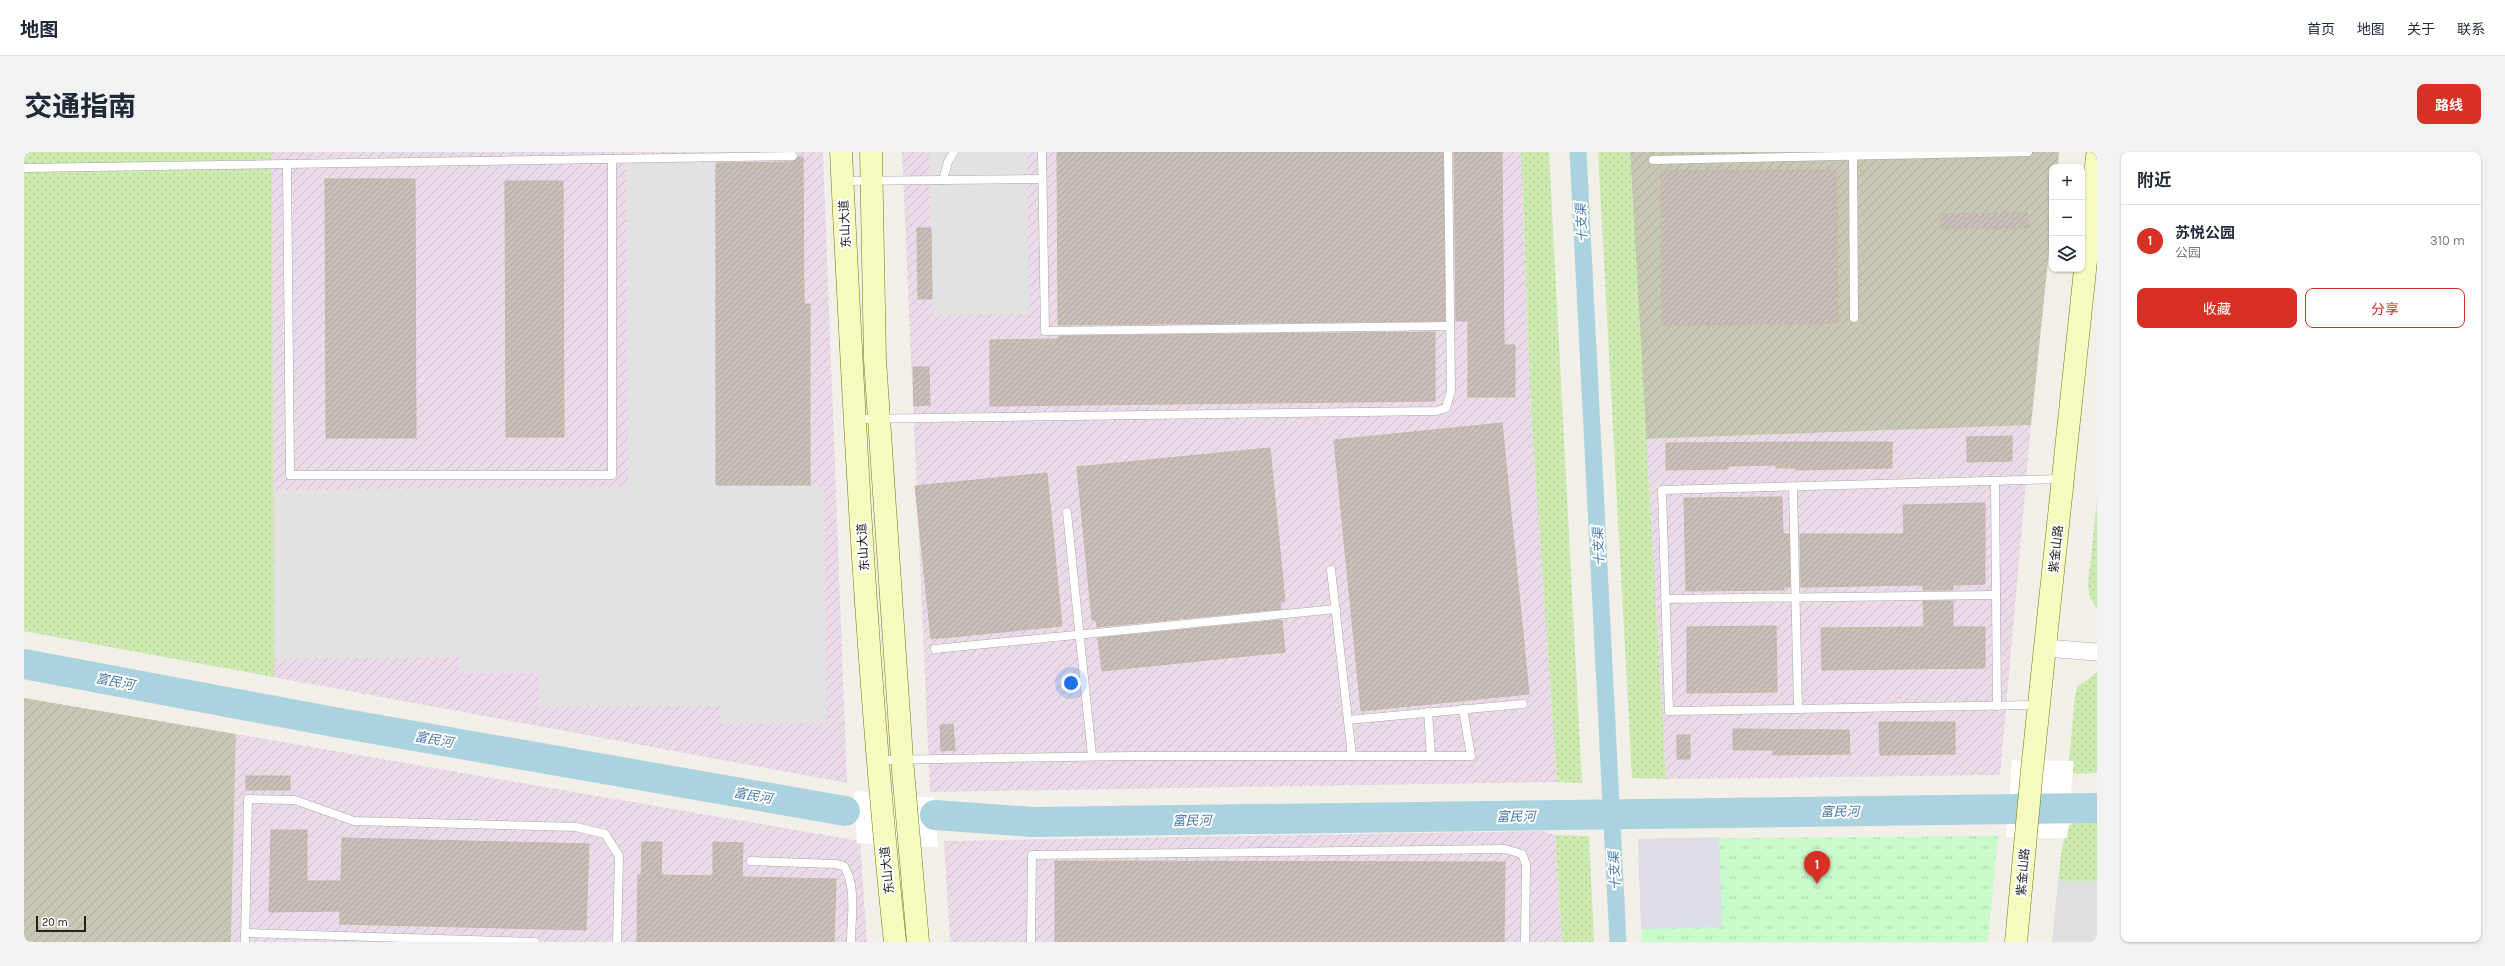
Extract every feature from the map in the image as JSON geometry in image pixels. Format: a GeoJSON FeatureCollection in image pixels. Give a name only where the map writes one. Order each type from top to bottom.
{"type":"FeatureCollection","features":[{"type":"Feature","properties":{"kind":"main road","name":"东山大道"},"geometry":{"type":"LineString","coordinates":[[841,152],[854,419],[878,760],[895,942]]}},
{"type":"Feature","properties":{"kind":"main road","name":"东山大道"},"geometry":{"type":"LineString","coordinates":[[871,152],[875,360],[902,759],[918,942]]}},
{"type":"Feature","properties":{"kind":"main road","name":"紫金山路"},"geometry":{"type":"LineString","coordinates":[[2016,942],[2032,770],[2095,198],[2097,157]]}},
{"type":"Feature","properties":{"kind":"street"},"geometry":{"type":"LineString","coordinates":[[2046,643],[2097,641]]}},
{"type":"Feature","properties":{"kind":"street"},"geometry":{"type":"LineString","coordinates":[[2046,643],[2097,652]]}},
{"type":"Feature","properties":{"kind":"lane"},"geometry":{"type":"LineString","coordinates":[[944,180],[948,162],[954,152]]}},
{"type":"Feature","properties":{"kind":"lane"},"geometry":{"type":"LineString","coordinates":[[1042,152],[1044,332],[1450,326]]}},
{"type":"Feature","properties":{"kind":"lane"},"geometry":{"type":"LineString","coordinates":[[854,419],[1436,412],[1446,408],[1451,391],[1448,152]]}},
{"type":"Feature","properties":{"kind":"lane"},"geometry":{"type":"LineString","coordinates":[[1653,160],[1853,154],[2028,152]]}},
{"type":"Feature","properties":{"kind":"lane"},"geometry":{"type":"LineString","coordinates":[[1853,154],[1854,318]]}},
{"type":"Feature","properties":{"kind":"lane"},"geometry":{"type":"LineString","coordinates":[[24,168],[612,159],[646,155],[793,156]]}},
{"type":"Feature","properties":{"kind":"lane"},"geometry":{"type":"LineString","coordinates":[[287,164],[290,475],[612,475],[612,159]]}},
{"type":"Feature","properties":{"kind":"lane"},"geometry":{"type":"LineString","coordinates":[[842,181],[1042,179]]}},
{"type":"Feature","properties":{"kind":"lane"},"geometry":{"type":"LineString","coordinates":[[2039,705],[1669,711],[1662,490],[2063,479]]}},
{"type":"Feature","properties":{"kind":"lane"},"geometry":{"type":"LineString","coordinates":[[1995,482],[1997,706]]}},
{"type":"Feature","properties":{"kind":"lane"},"geometry":{"type":"LineString","coordinates":[[1793,487],[1798,709]]}},
{"type":"Feature","properties":{"kind":"lane"},"geometry":{"type":"LineString","coordinates":[[1067,512],[1092,756]]}},
{"type":"Feature","properties":{"kind":"lane"},"geometry":{"type":"LineString","coordinates":[[1331,570],[1352,756]]}},
{"type":"Feature","properties":{"kind":"lane"},"geometry":{"type":"LineString","coordinates":[[1665,599],[1996,595]]}},
{"type":"Feature","properties":{"kind":"lane"},"geometry":{"type":"LineString","coordinates":[[935,649],[1336,608]]}},
{"type":"Feature","properties":{"kind":"lane"},"geometry":{"type":"LineString","coordinates":[[1348,720],[1523,704]]}},
{"type":"Feature","properties":{"kind":"lane"},"geometry":{"type":"LineString","coordinates":[[878,760],[1092,756],[1471,756],[1463,709]]}},
{"type":"Feature","properties":{"kind":"lane"},"geometry":{"type":"LineString","coordinates":[[1428,712],[1430,756]]}},
{"type":"Feature","properties":{"kind":"lane"},"geometry":{"type":"LineString","coordinates":[[535,942],[245,938],[248,799],[277,798],[295,800],[354,821],[576,827],[605,834],[619,856],[617,942]]}},
{"type":"Feature","properties":{"kind":"lane"},"geometry":{"type":"LineString","coordinates":[[1031,942],[1032,855],[1506,849],[1522,854],[1526,864],[1525,942]]}},
{"type":"Feature","properties":{"kind":"lane"},"geometry":{"type":"LineString","coordinates":[[751,861],[835,864],[844,866],[851,885],[851,942]]}},
{"type":"Feature","properties":{"kind":"shaded area"},"geometry":{"type":"Polygon","coordinates":[[[24,152],[823,152],[847,783],[24,631],[24,152]]]}},
{"type":"Feature","properties":{"kind":"shaded area"},"geometry":{"type":"Polygon","coordinates":[[[902,152],[1521,152],[1531,412],[1557,782],[930,792],[902,152]]]}},
{"type":"Feature","properties":{"kind":"shaded area"},"geometry":{"type":"Polygon","coordinates":[[[929,152],[1027,152],[1029,314],[932,315],[929,152]]]}},
{"type":"Feature","properties":{"kind":"shaded area"},"geometry":{"type":"Polygon","coordinates":[[[1630,152],[2059,152],[2058,164],[2049,164],[2049,252],[2031,425],[1645,439],[1630,152]]]}},
{"type":"Feature","properties":{"kind":"shaded area"},"geometry":{"type":"Polygon","coordinates":[[[714,163],[715,487],[824,486],[826,723],[721,724],[720,706],[539,707],[539,673],[459,673],[459,657],[275,659],[274,490],[628,487],[626,164],[714,163]]]}},
{"type":"Feature","properties":{"kind":"shaded area"},"geometry":{"type":"Polygon","coordinates":[[[2031,425],[2000,775],[1666,779],[1645,439],[2031,425]]]}},
{"type":"Feature","properties":{"kind":"shaded area"},"geometry":{"type":"Polygon","coordinates":[[[24,698],[236,734],[231,942],[24,942],[24,698]]]}},
{"type":"Feature","properties":{"kind":"shaded area"},"geometry":{"type":"Polygon","coordinates":[[[236,734],[860,841],[867,942],[231,942],[236,734]]]}},
{"type":"Feature","properties":{"kind":"shaded area"},"geometry":{"type":"Polygon","coordinates":[[[1543,831],[1555,835],[1562,942],[950,942],[944,841],[1543,831]]]}},
{"type":"Feature","properties":{"kind":"shaded area"},"geometry":{"type":"Polygon","coordinates":[[[1719,837],[1722,927],[1641,929],[1638,839],[1719,837]]]}},
{"type":"Feature","properties":{"kind":"shaded area"},"geometry":{"type":"Polygon","coordinates":[[[2058,881],[2097,881],[2097,942],[2052,942],[2058,881]]]}},
{"type":"Feature","properties":{"kind":"green space"},"geometry":{"type":"Polygon","coordinates":[[[24,152],[270,152],[272,176],[274,677],[24,631],[24,152]]]}},
{"type":"Feature","properties":{"kind":"green space"},"geometry":{"type":"Polygon","coordinates":[[[1521,152],[1549,152],[1582,783],[1557,782],[1531,412],[1521,152]]]}},
{"type":"Feature","properties":{"kind":"green space"},"geometry":{"type":"Polygon","coordinates":[[[1598,152],[1630,152],[1666,779],[1632,778],[1598,152]]]}},
{"type":"Feature","properties":{"kind":"green space"},"geometry":{"type":"Polygon","coordinates":[[[2097,500],[2097,609],[2090,598],[2088,585],[2097,500]]]}},
{"type":"Feature","properties":{"kind":"green space"},"geometry":{"type":"Polygon","coordinates":[[[2097,672],[2097,773],[2068,774],[2077,687],[2097,672]]]}},
{"type":"Feature","properties":{"kind":"green space"},"geometry":{"type":"Polygon","coordinates":[[[2097,819],[2097,881],[2058,881],[2062,846],[2068,829],[2072,823],[2078,820],[2097,819]]]}},
{"type":"Feature","properties":{"kind":"green space"},"geometry":{"type":"Polygon","coordinates":[[[1555,835],[1589,836],[1594,942],[1562,942],[1555,835]]]}},
{"type":"Feature","properties":{"kind":"green space"},"geometry":{"type":"Polygon","coordinates":[[[1998,836],[1988,942],[1642,942],[1638,839],[1998,836]]]}},
{"type":"Feature","properties":{"kind":"pier"},"geometry":{"type":"Polygon","coordinates":[[[2012,760],[2074,761],[2067,838],[2006,837],[2012,760]]]}},
{"type":"Feature","properties":{"kind":"pier"},"geometry":{"type":"Polygon","coordinates":[[[854,791],[934,798],[938,847],[857,843],[854,791]]]}},
{"type":"Feature","properties":{"kind":"building"},"geometry":{"type":"Polygon","coordinates":[[[1057,152],[1443,152],[1445,321],[1058,325],[1057,152]]]}},
{"type":"Feature","properties":{"kind":"building"},"geometry":{"type":"Polygon","coordinates":[[[1454,152],[1502,152],[1504,345],[1515,345],[1515,397],[1468,397],[1468,321],[1456,321],[1454,152]]]}},
{"type":"Feature","properties":{"kind":"building"},"geometry":{"type":"Polygon","coordinates":[[[798,157],[803,157],[804,304],[810,304],[810,485],[716,485],[716,163],[793,162],[798,157]]]}},
{"type":"Feature","properties":{"kind":"building"},"geometry":{"type":"Polygon","coordinates":[[[1836,170],[1838,323],[1662,325],[1661,171],[1836,170]]]}},
{"type":"Feature","properties":{"kind":"building"},"geometry":{"type":"Polygon","coordinates":[[[325,179],[415,179],[416,438],[326,438],[325,179]]]}},
{"type":"Feature","properties":{"kind":"building"},"geometry":{"type":"Polygon","coordinates":[[[505,181],[563,181],[564,437],[506,437],[505,181]]]}},
{"type":"Feature","properties":{"kind":"building"},"geometry":{"type":"Polygon","coordinates":[[[2028,213],[2028,228],[1941,228],[1941,214],[2028,213]]]}},
{"type":"Feature","properties":{"kind":"building"},"geometry":{"type":"Polygon","coordinates":[[[917,228],[931,228],[932,299],[918,299],[917,228]]]}},
{"type":"Feature","properties":{"kind":"building"},"geometry":{"type":"Polygon","coordinates":[[[1435,332],[1435,401],[990,406],[990,340],[1059,339],[1059,336],[1435,332]]]}},
{"type":"Feature","properties":{"kind":"building"},"geometry":{"type":"Polygon","coordinates":[[[913,367],[929,367],[930,405],[914,406],[913,367]]]}},
{"type":"Feature","properties":{"kind":"building"},"geometry":{"type":"Polygon","coordinates":[[[1502,423],[1529,694],[1361,711],[1334,440],[1502,423]]]}},
{"type":"Feature","properties":{"kind":"building"},"geometry":{"type":"Polygon","coordinates":[[[2012,436],[2012,461],[1967,462],[1967,437],[2012,436]]]}},
{"type":"Feature","properties":{"kind":"building"},"geometry":{"type":"Polygon","coordinates":[[[1892,442],[1892,468],[1796,470],[1796,468],[1776,468],[1776,465],[1728,466],[1728,469],[1666,470],[1666,443],[1892,442]]]}},
{"type":"Feature","properties":{"kind":"building"},"geometry":{"type":"Polygon","coordinates":[[[1270,448],[1285,601],[1280,602],[1281,609],[1097,627],[1096,620],[1092,620],[1077,467],[1270,448]]]}},
{"type":"Feature","properties":{"kind":"building"},"geometry":{"type":"Polygon","coordinates":[[[1047,473],[1062,626],[931,639],[915,486],[1047,473]]]}},
{"type":"Feature","properties":{"kind":"building"},"geometry":{"type":"Polygon","coordinates":[[[1782,497],[1783,534],[1789,534],[1790,587],[1784,587],[1784,590],[1686,591],[1684,498],[1782,497]]]}},
{"type":"Feature","properties":{"kind":"building"},"geometry":{"type":"Polygon","coordinates":[[[1985,503],[1985,584],[1953,585],[1953,590],[1923,590],[1923,585],[1801,587],[1800,534],[1904,534],[1903,505],[1985,503]]]}},
{"type":"Feature","properties":{"kind":"building"},"geometry":{"type":"Polygon","coordinates":[[[1923,601],[1953,601],[1953,627],[1985,627],[1985,668],[1822,670],[1821,628],[1924,627],[1923,601]]]}},
{"type":"Feature","properties":{"kind":"building"},"geometry":{"type":"Polygon","coordinates":[[[1282,620],[1285,652],[1102,671],[1098,638],[1282,620]]]}},
{"type":"Feature","properties":{"kind":"building"},"geometry":{"type":"Polygon","coordinates":[[[1776,626],[1777,692],[1687,693],[1687,627],[1776,626]]]}},
{"type":"Feature","properties":{"kind":"building"},"geometry":{"type":"Polygon","coordinates":[[[1879,722],[1955,722],[1955,754],[1880,755],[1879,722]]]}},
{"type":"Feature","properties":{"kind":"building"},"geometry":{"type":"Polygon","coordinates":[[[953,724],[955,750],[941,751],[940,725],[953,724]]]}},
{"type":"Feature","properties":{"kind":"building"},"geometry":{"type":"Polygon","coordinates":[[[1733,729],[1849,730],[1850,754],[1773,755],[1773,750],[1733,750],[1733,729]]]}},
{"type":"Feature","properties":{"kind":"building"},"geometry":{"type":"Polygon","coordinates":[[[1677,735],[1690,735],[1690,759],[1677,759],[1677,735]]]}},
{"type":"Feature","properties":{"kind":"building"},"geometry":{"type":"Polygon","coordinates":[[[246,776],[290,776],[290,790],[246,790],[246,776]]]}},
{"type":"Feature","properties":{"kind":"building"},"geometry":{"type":"Polygon","coordinates":[[[271,830],[307,830],[307,881],[341,881],[342,838],[589,844],[586,930],[340,924],[340,911],[269,912],[271,830]]]}},
{"type":"Feature","properties":{"kind":"building"},"geometry":{"type":"Polygon","coordinates":[[[642,842],[662,842],[661,875],[713,876],[713,842],[743,843],[742,877],[836,879],[834,942],[637,942],[638,875],[641,875],[642,842]]]}},
{"type":"Feature","properties":{"kind":"building"},"geometry":{"type":"Polygon","coordinates":[[[1055,861],[1505,862],[1504,942],[1055,942],[1055,861]]]}},
{"type":"Feature","properties":{"kind":"waterway","name":"十支渠"},"geometry":{"type":"LineString","coordinates":[[1578,152],[1618,942]]}},
{"type":"Feature","properties":{"kind":"waterway","name":"富民河"},"geometry":{"type":"LineString","coordinates":[[24,664],[334,722],[845,811]]}},
{"type":"Feature","properties":{"kind":"waterway","name":"富民河"},"geometry":{"type":"LineString","coordinates":[[935,815],[1033,822],[2097,808]]}},
{"type":"Feature","properties":{"kind":"place","name":"苏悦公园"},"geometry":{"type":"Point","coordinates":[1817,884]}}]}
